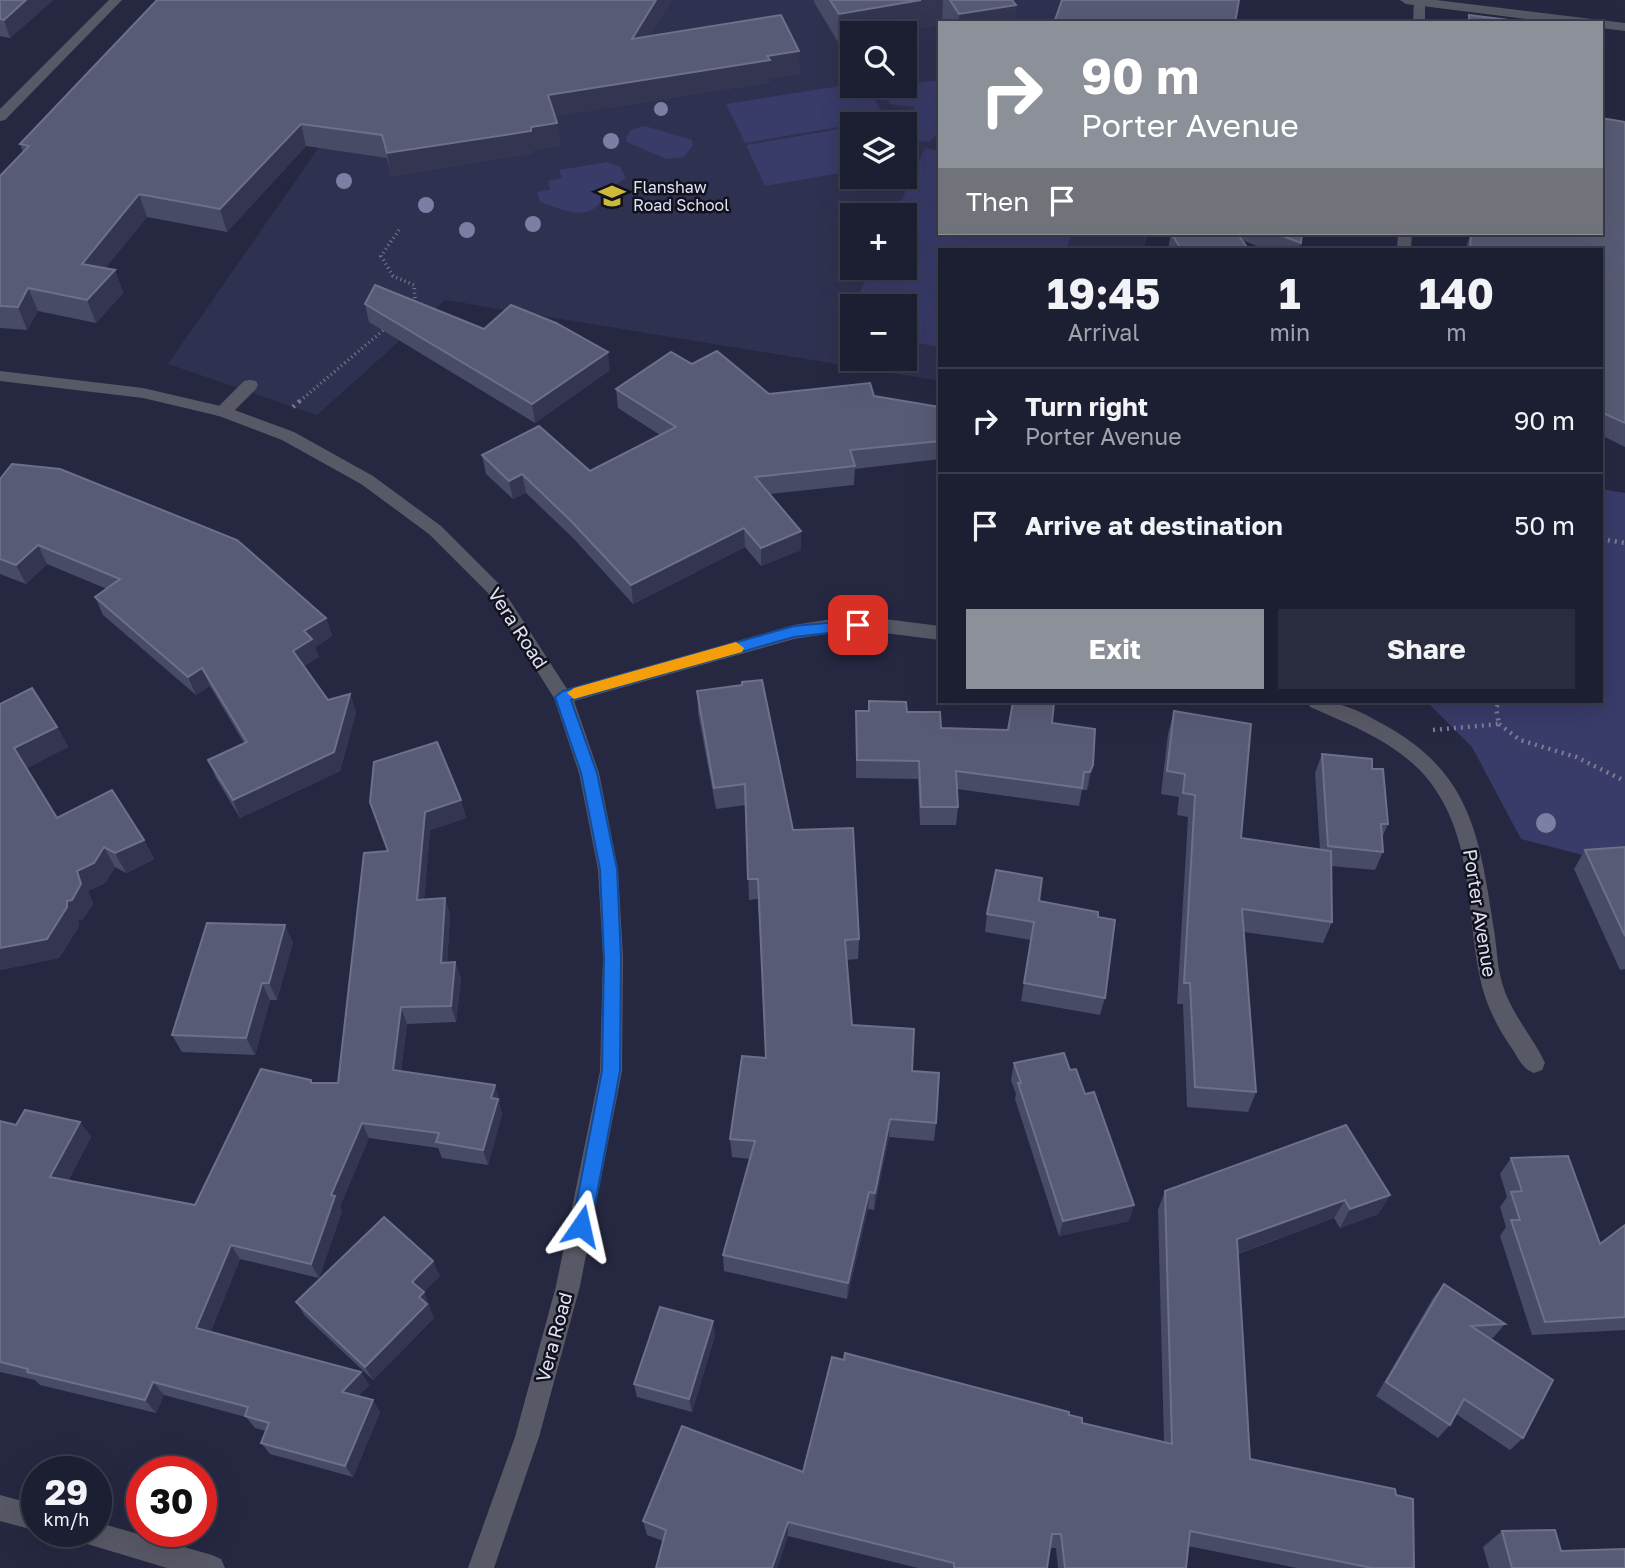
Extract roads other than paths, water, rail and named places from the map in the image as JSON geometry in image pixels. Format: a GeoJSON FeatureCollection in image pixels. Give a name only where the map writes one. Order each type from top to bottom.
{"type":"FeatureCollection","features":[{"type":"Feature","properties":{"kind":"street"},"geometry":{"type":"LineString","coordinates":[[0,117],[116,0]]}},
{"type":"Feature","properties":{"kind":"street"},"geometry":{"type":"LineString","coordinates":[[1418,21],[1413,1],[1454,3],[1577,21]]}},
{"type":"Feature","properties":{"kind":"street"},"geometry":{"type":"LineString","coordinates":[[1603,24],[1625,27]]}},
{"type":"Feature","properties":{"kind":"street","name":"Vera Road"},"geometry":{"type":"LineString","coordinates":[[0,376],[143,393],[223,412],[288,436],[367,480],[435,530],[494,589],[563,697],[589,773],[608,869],[613,958],[611,1071],[568,1286],[527,1437],[481,1568]]}},
{"type":"Feature","properties":{"kind":"street"},"geometry":{"type":"LineString","coordinates":[[223,412],[250,385]]}},
{"type":"Feature","properties":{"kind":"street"},"geometry":{"type":"LineString","coordinates":[[563,697],[794,632],[839,625],[877,625],[938,633]]}},
{"type":"Feature","properties":{"kind":"street","name":"Porter Avenue"},"geometry":{"type":"LineString","coordinates":[[1320,703],[1367,723],[1400,744],[1428,766],[1447,789],[1471,848],[1492,986],[1513,1035],[1534,1063]]}},
{"type":"Feature","properties":{"kind":"street"},"geometry":{"type":"LineString","coordinates":[[0,1508],[21,1514]]}},
{"type":"Feature","properties":{"kind":"street"},"geometry":{"type":"LineString","coordinates":[[112,1539],[212,1568]]}},
{"type":"Feature","properties":{"kind":"place","name":"Flanshaw Road School"},"geometry":{"type":"Point","coordinates":[612,196]}}]}
